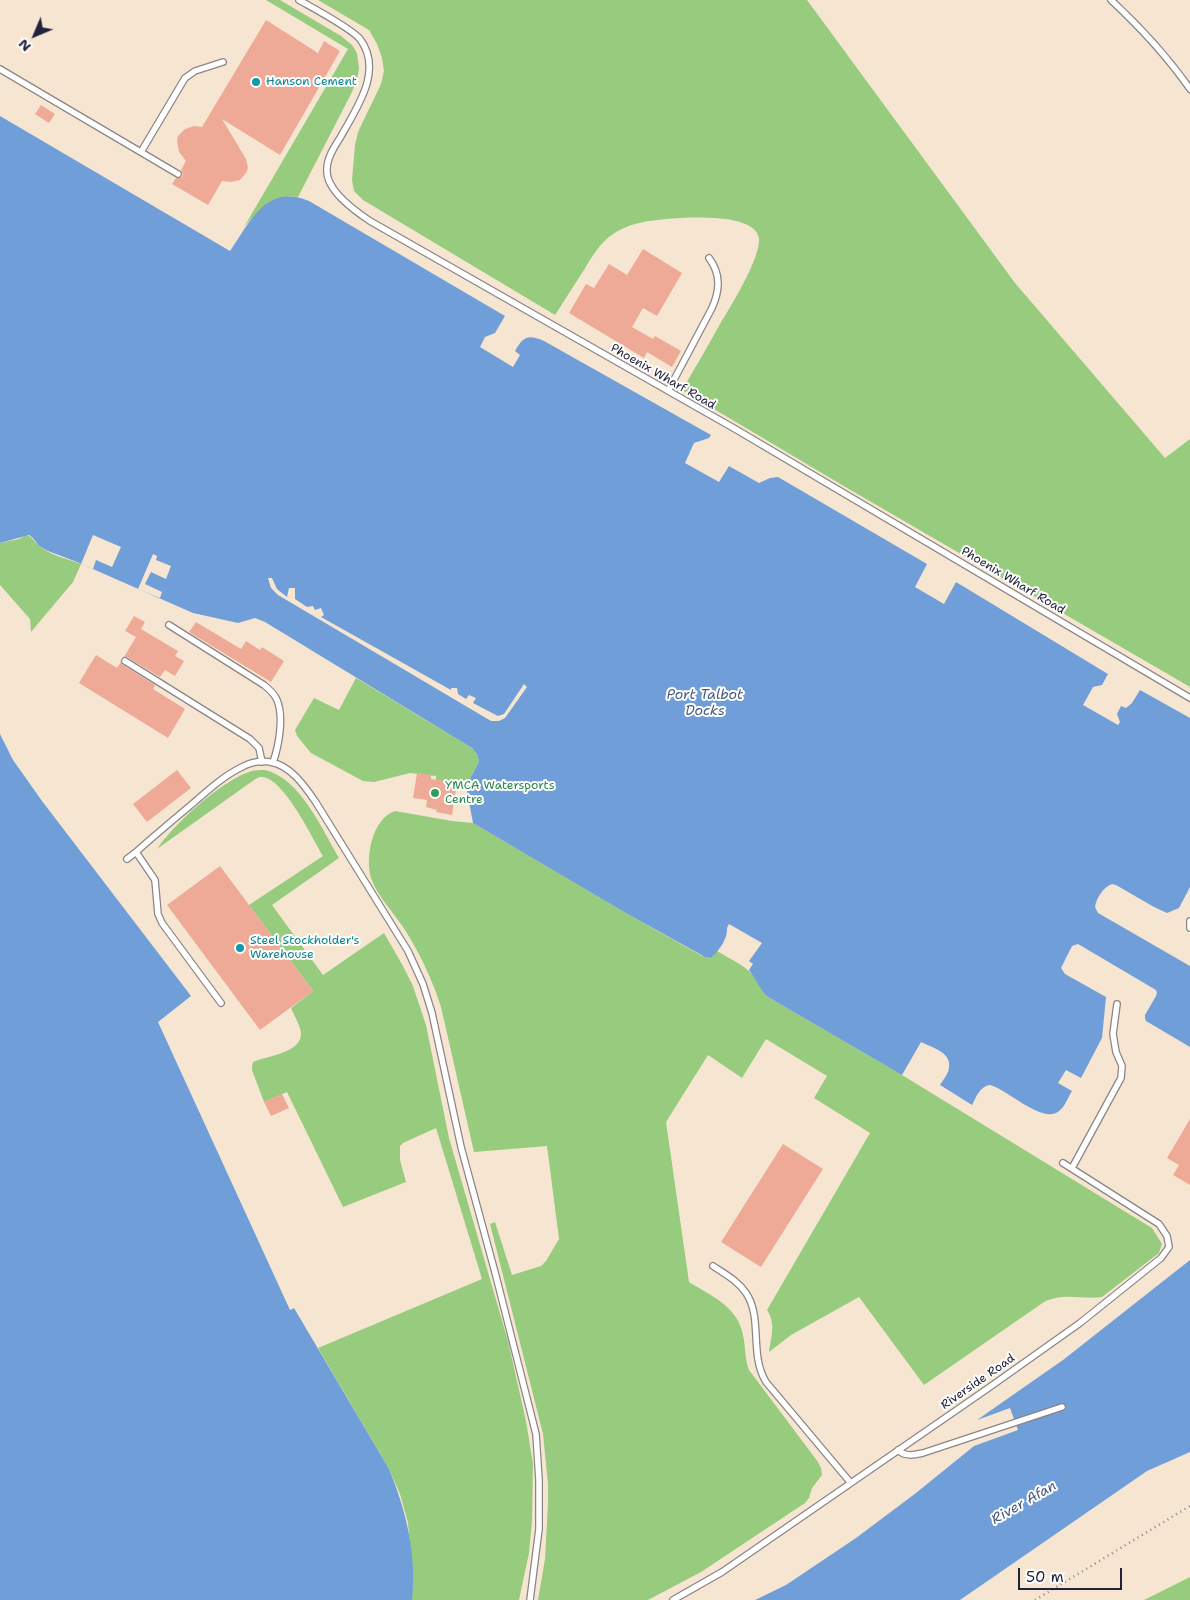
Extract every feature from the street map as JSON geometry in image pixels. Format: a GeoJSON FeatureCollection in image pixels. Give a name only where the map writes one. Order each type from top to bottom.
{"type":"FeatureCollection","features":[{"type":"Feature","properties":{"kind":"lane","name":"Phoenix Wharf Road"},"geometry":{"type":"LineString","coordinates":[[299,0],[359,38],[367,50],[370,59],[369,75],[365,90],[332,152],[327,170],[331,184],[336,192],[351,208],[370,221],[736,430],[1190,698]]}},
{"type":"Feature","properties":{"kind":"lane"},"geometry":{"type":"LineString","coordinates":[[1111,0],[1158,46],[1190,88]]}},
{"type":"Feature","properties":{"kind":"lane"},"geometry":{"type":"LineString","coordinates":[[141,152],[185,78],[195,71],[223,62]]}},
{"type":"Feature","properties":{"kind":"lane"},"geometry":{"type":"LineString","coordinates":[[0,69],[178,174]]}},
{"type":"Feature","properties":{"kind":"lane"},"geometry":{"type":"LineString","coordinates":[[668,391],[718,293],[716,271],[709,258]]}},
{"type":"Feature","properties":{"kind":"lane"},"geometry":{"type":"LineString","coordinates":[[169,625],[264,685],[274,695],[279,706],[280,722],[273,762]]}},
{"type":"Feature","properties":{"kind":"lane"},"geometry":{"type":"LineString","coordinates":[[124,661],[250,739],[259,748],[262,762]]}},
{"type":"Feature","properties":{"kind":"lane"},"geometry":{"type":"LineString","coordinates":[[127,859],[225,778],[241,768],[262,762],[273,762],[292,773],[315,800],[408,951],[428,998],[440,1042],[461,1147],[534,1423],[538,1454],[539,1520],[538,1547],[530,1600]]}},
{"type":"Feature","properties":{"kind":"lane"},"geometry":{"type":"LineString","coordinates":[[136,852],[155,880],[158,914],[162,923],[221,1003]]}},
{"type":"Feature","properties":{"kind":"lane"},"geometry":{"type":"LineString","coordinates":[[1190,921],[1190,928]]}},
{"type":"Feature","properties":{"kind":"lane"},"geometry":{"type":"LineString","coordinates":[[1072,1168],[1121,1078],[1122,1066],[1116,1052],[1113,1034],[1117,1004]]}},
{"type":"Feature","properties":{"kind":"lane","name":"Riverside Road"},"geometry":{"type":"LineString","coordinates":[[673,1600],[722,1572],[1080,1323],[1161,1258],[1169,1247],[1167,1236],[1159,1224],[1063,1163]]}},
{"type":"Feature","properties":{"kind":"lane"},"geometry":{"type":"LineString","coordinates":[[714,1266],[737,1283],[750,1300],[754,1312],[758,1363],[766,1382],[850,1482]]}},
{"type":"Feature","properties":{"kind":"lane"},"geometry":{"type":"LineString","coordinates":[[898,1450],[901,1454],[906,1455],[923,1453],[1062,1407]]}},
{"type":"Feature","properties":{"kind":"path"},"geometry":{"type":"LineString","coordinates":[[1036,1600],[1190,1506]]}},
{"type":"Feature","properties":{"kind":"green space"},"geometry":{"type":"Polygon","coordinates":[[[266,0],[280,0],[341,36],[352,45],[357,53],[359,69],[352,92],[298,197],[290,196],[275,200],[262,209],[244,227],[348,49],[266,0]]]}},
{"type":"Feature","properties":{"kind":"green space"},"geometry":{"type":"Polygon","coordinates":[[[318,0],[807,0],[1015,283],[1165,458],[1190,439],[1190,687],[682,390],[750,270],[758,248],[759,239],[754,229],[743,223],[727,219],[708,218],[655,220],[626,227],[609,237],[598,248],[555,315],[363,200],[354,191],[352,180],[355,145],[358,132],[381,84],[384,71],[382,58],[369,30],[318,0]]]}},
{"type":"Feature","properties":{"kind":"green space"},"geometry":{"type":"Polygon","coordinates":[[[26,535],[31,537],[46,551],[81,564],[73,582],[31,632],[30,619],[0,585],[0,543],[19,539],[26,535]]]}},
{"type":"Feature","properties":{"kind":"green space"},"geometry":{"type":"Polygon","coordinates":[[[356,678],[472,748],[477,754],[479,762],[466,786],[436,780],[436,776],[410,773],[374,782],[363,781],[311,753],[297,736],[295,730],[314,698],[339,710],[356,678]]]}},
{"type":"Feature","properties":{"kind":"green space"},"geometry":{"type":"Polygon","coordinates":[[[265,770],[278,775],[299,794],[309,806],[339,858],[272,905],[323,975],[384,933],[413,986],[426,1025],[449,1138],[508,1341],[526,1421],[533,1464],[532,1521],[529,1553],[519,1600],[412,1600],[412,1566],[408,1523],[400,1494],[389,1469],[318,1348],[482,1279],[436,1128],[400,1146],[400,1160],[406,1182],[343,1207],[287,1092],[264,1102],[252,1070],[253,1062],[282,1053],[296,1045],[300,1040],[301,1033],[291,1008],[313,991],[249,905],[323,856],[305,823],[287,797],[269,779],[261,777],[254,780],[157,849],[186,816],[225,784],[251,771],[265,770]]]}},
{"type":"Feature","properties":{"kind":"green space"},"geometry":{"type":"Polygon","coordinates":[[[395,811],[473,823],[702,956],[711,958],[717,951],[735,961],[752,974],[768,997],[902,1075],[1152,1228],[1162,1244],[1159,1253],[1102,1297],[1059,1297],[1044,1302],[924,1385],[859,1297],[791,1335],[769,1352],[772,1325],[767,1310],[870,1133],[814,1098],[827,1076],[766,1039],[742,1078],[708,1055],[666,1122],[689,1282],[721,1302],[739,1322],[749,1370],[818,1462],[822,1475],[812,1488],[809,1498],[805,1503],[701,1572],[648,1600],[538,1600],[545,1559],[548,1503],[543,1434],[490,1224],[495,1222],[512,1275],[541,1266],[546,1261],[559,1239],[547,1146],[474,1152],[441,1007],[434,987],[410,939],[377,891],[371,878],[369,860],[372,840],[381,822],[387,815],[395,811]]]}},
{"type":"Feature","properties":{"kind":"green space"},"geometry":{"type":"Polygon","coordinates":[[[1190,1577],[1190,1600],[1144,1600],[1190,1577]]]}},
{"type":"Feature","properties":{"kind":"water","name":"Port Talbot Docks"},"geometry":{"type":"Polygon","coordinates":[[[0,116],[230,251],[252,218],[270,201],[281,197],[294,197],[309,201],[505,316],[495,333],[485,337],[480,347],[513,367],[520,355],[515,351],[523,340],[530,337],[544,341],[711,435],[709,438],[694,443],[685,463],[719,482],[729,466],[759,483],[778,477],[927,564],[915,587],[944,604],[956,582],[1108,674],[1102,685],[1093,687],[1083,705],[1118,725],[1120,722],[1117,714],[1121,706],[1126,708],[1132,703],[1140,690],[1190,718],[1190,887],[1179,908],[1167,913],[1112,884],[1100,894],[1095,907],[1098,913],[1190,966],[1190,1047],[1146,1021],[1145,1015],[1156,996],[1156,990],[1078,944],[1072,946],[1061,968],[1065,974],[1106,997],[1102,1038],[1081,1078],[1066,1070],[1058,1083],[1072,1091],[1065,1104],[1059,1111],[1052,1114],[1044,1113],[1025,1105],[990,1085],[981,1090],[972,1105],[940,1085],[948,1072],[949,1062],[944,1054],[935,1048],[921,1042],[902,1075],[768,997],[749,970],[753,964],[749,961],[762,943],[729,924],[720,948],[711,958],[705,957],[624,912],[473,823],[466,786],[479,762],[477,754],[472,748],[265,622],[255,618],[238,623],[193,613],[48,551],[39,546],[29,535],[0,543],[0,116]]]}},
{"type":"Feature","properties":{"kind":"water"},"geometry":{"type":"Polygon","coordinates":[[[0,734],[13,760],[42,801],[191,996],[158,1022],[290,1310],[294,1308],[389,1469],[409,1533],[413,1566],[412,1600],[0,1600],[0,734]]]}},
{"type":"Feature","properties":{"kind":"water","name":"River Afan"},"geometry":{"type":"Polygon","coordinates":[[[1190,1260],[1190,1452],[1147,1471],[960,1600],[755,1600],[786,1585],[856,1538],[974,1446],[1018,1430],[1010,1408],[977,1420],[1063,1360],[1190,1260]]]}},
{"type":"Feature","properties":{"kind":"pier"},"geometry":{"type":"Polygon","coordinates":[[[93,535],[121,547],[112,567],[96,560],[93,569],[81,564],[93,535]]]}},
{"type":"Feature","properties":{"kind":"pier"},"geometry":{"type":"Polygon","coordinates":[[[153,554],[157,556],[156,560],[171,566],[166,579],[151,572],[145,584],[162,592],[160,598],[138,589],[153,554]]]}},
{"type":"Feature","properties":{"kind":"pier"},"geometry":{"type":"Polygon","coordinates":[[[268,578],[272,578],[277,589],[287,597],[289,588],[295,588],[295,599],[307,607],[313,606],[315,610],[321,608],[324,615],[321,617],[451,690],[451,688],[457,688],[458,694],[466,699],[469,695],[476,698],[473,703],[498,716],[504,714],[524,684],[527,687],[505,718],[499,721],[491,721],[278,595],[271,588],[268,578]]]}},
{"type":"Feature","properties":{"kind":"building"},"geometry":{"type":"Polygon","coordinates":[[[266,20],[318,53],[324,41],[340,51],[280,155],[222,119],[246,159],[248,168],[240,180],[222,181],[208,205],[172,184],[176,178],[182,177],[181,170],[186,161],[179,152],[178,136],[185,129],[194,126],[202,127],[266,20]]]}},
{"type":"Feature","properties":{"kind":"building"},"geometry":{"type":"Polygon","coordinates":[[[41,105],[55,114],[49,123],[35,114],[41,105]]]}},
{"type":"Feature","properties":{"kind":"building"},"geometry":{"type":"Polygon","coordinates":[[[643,249],[682,273],[657,316],[643,308],[632,327],[653,339],[655,336],[681,351],[672,367],[647,352],[644,358],[569,313],[586,284],[594,288],[609,264],[627,275],[643,249]]]}},
{"type":"Feature","properties":{"kind":"building"},"geometry":{"type":"Polygon","coordinates":[[[134,616],[145,622],[141,629],[178,651],[175,656],[184,661],[175,676],[165,670],[160,677],[124,657],[136,637],[125,631],[134,616]]]}},
{"type":"Feature","properties":{"kind":"building"},"geometry":{"type":"Polygon","coordinates":[[[196,622],[241,649],[246,641],[260,650],[262,647],[284,661],[271,682],[189,632],[196,622]]]}},
{"type":"Feature","properties":{"kind":"building"},"geometry":{"type":"Polygon","coordinates":[[[96,655],[117,668],[121,662],[155,685],[153,689],[185,709],[168,738],[79,683],[96,655]]]}},
{"type":"Feature","properties":{"kind":"building"},"geometry":{"type":"Polygon","coordinates":[[[177,770],[191,788],[147,822],[133,804],[177,770]]]}},
{"type":"Feature","properties":{"kind":"building","name":"YMCA Watersports Centre"},"geometry":{"type":"Polygon","coordinates":[[[417,773],[431,775],[431,779],[457,783],[452,815],[436,812],[437,810],[426,807],[427,800],[413,798],[417,773]]]}},
{"type":"Feature","properties":{"kind":"building","name":"Steel Stockholder's Warehouse"},"geometry":{"type":"Polygon","coordinates":[[[220,866],[313,991],[260,1030],[167,905],[220,866]]]}},
{"type":"Feature","properties":{"kind":"building"},"geometry":{"type":"Polygon","coordinates":[[[282,1094],[289,1108],[271,1116],[264,1102],[282,1094]]]}},
{"type":"Feature","properties":{"kind":"building"},"geometry":{"type":"Polygon","coordinates":[[[1190,1119],[1190,1185],[1173,1175],[1179,1165],[1167,1158],[1190,1119]]]}},
{"type":"Feature","properties":{"kind":"building"},"geometry":{"type":"Polygon","coordinates":[[[783,1144],[823,1169],[761,1267],[721,1242],[783,1144]]]}},
{"type":"Feature","properties":{"kind":"place","name":"Hanson Cement"},"geometry":{"type":"Point","coordinates":[256,82]}},
{"type":"Feature","properties":{"kind":"place","name":"YMCA Watersports Centre"},"geometry":{"type":"Point","coordinates":[435,793]}},
{"type":"Feature","properties":{"kind":"place","name":"Steel Stockholder's Warehouse"},"geometry":{"type":"Point","coordinates":[240,948]}}]}
